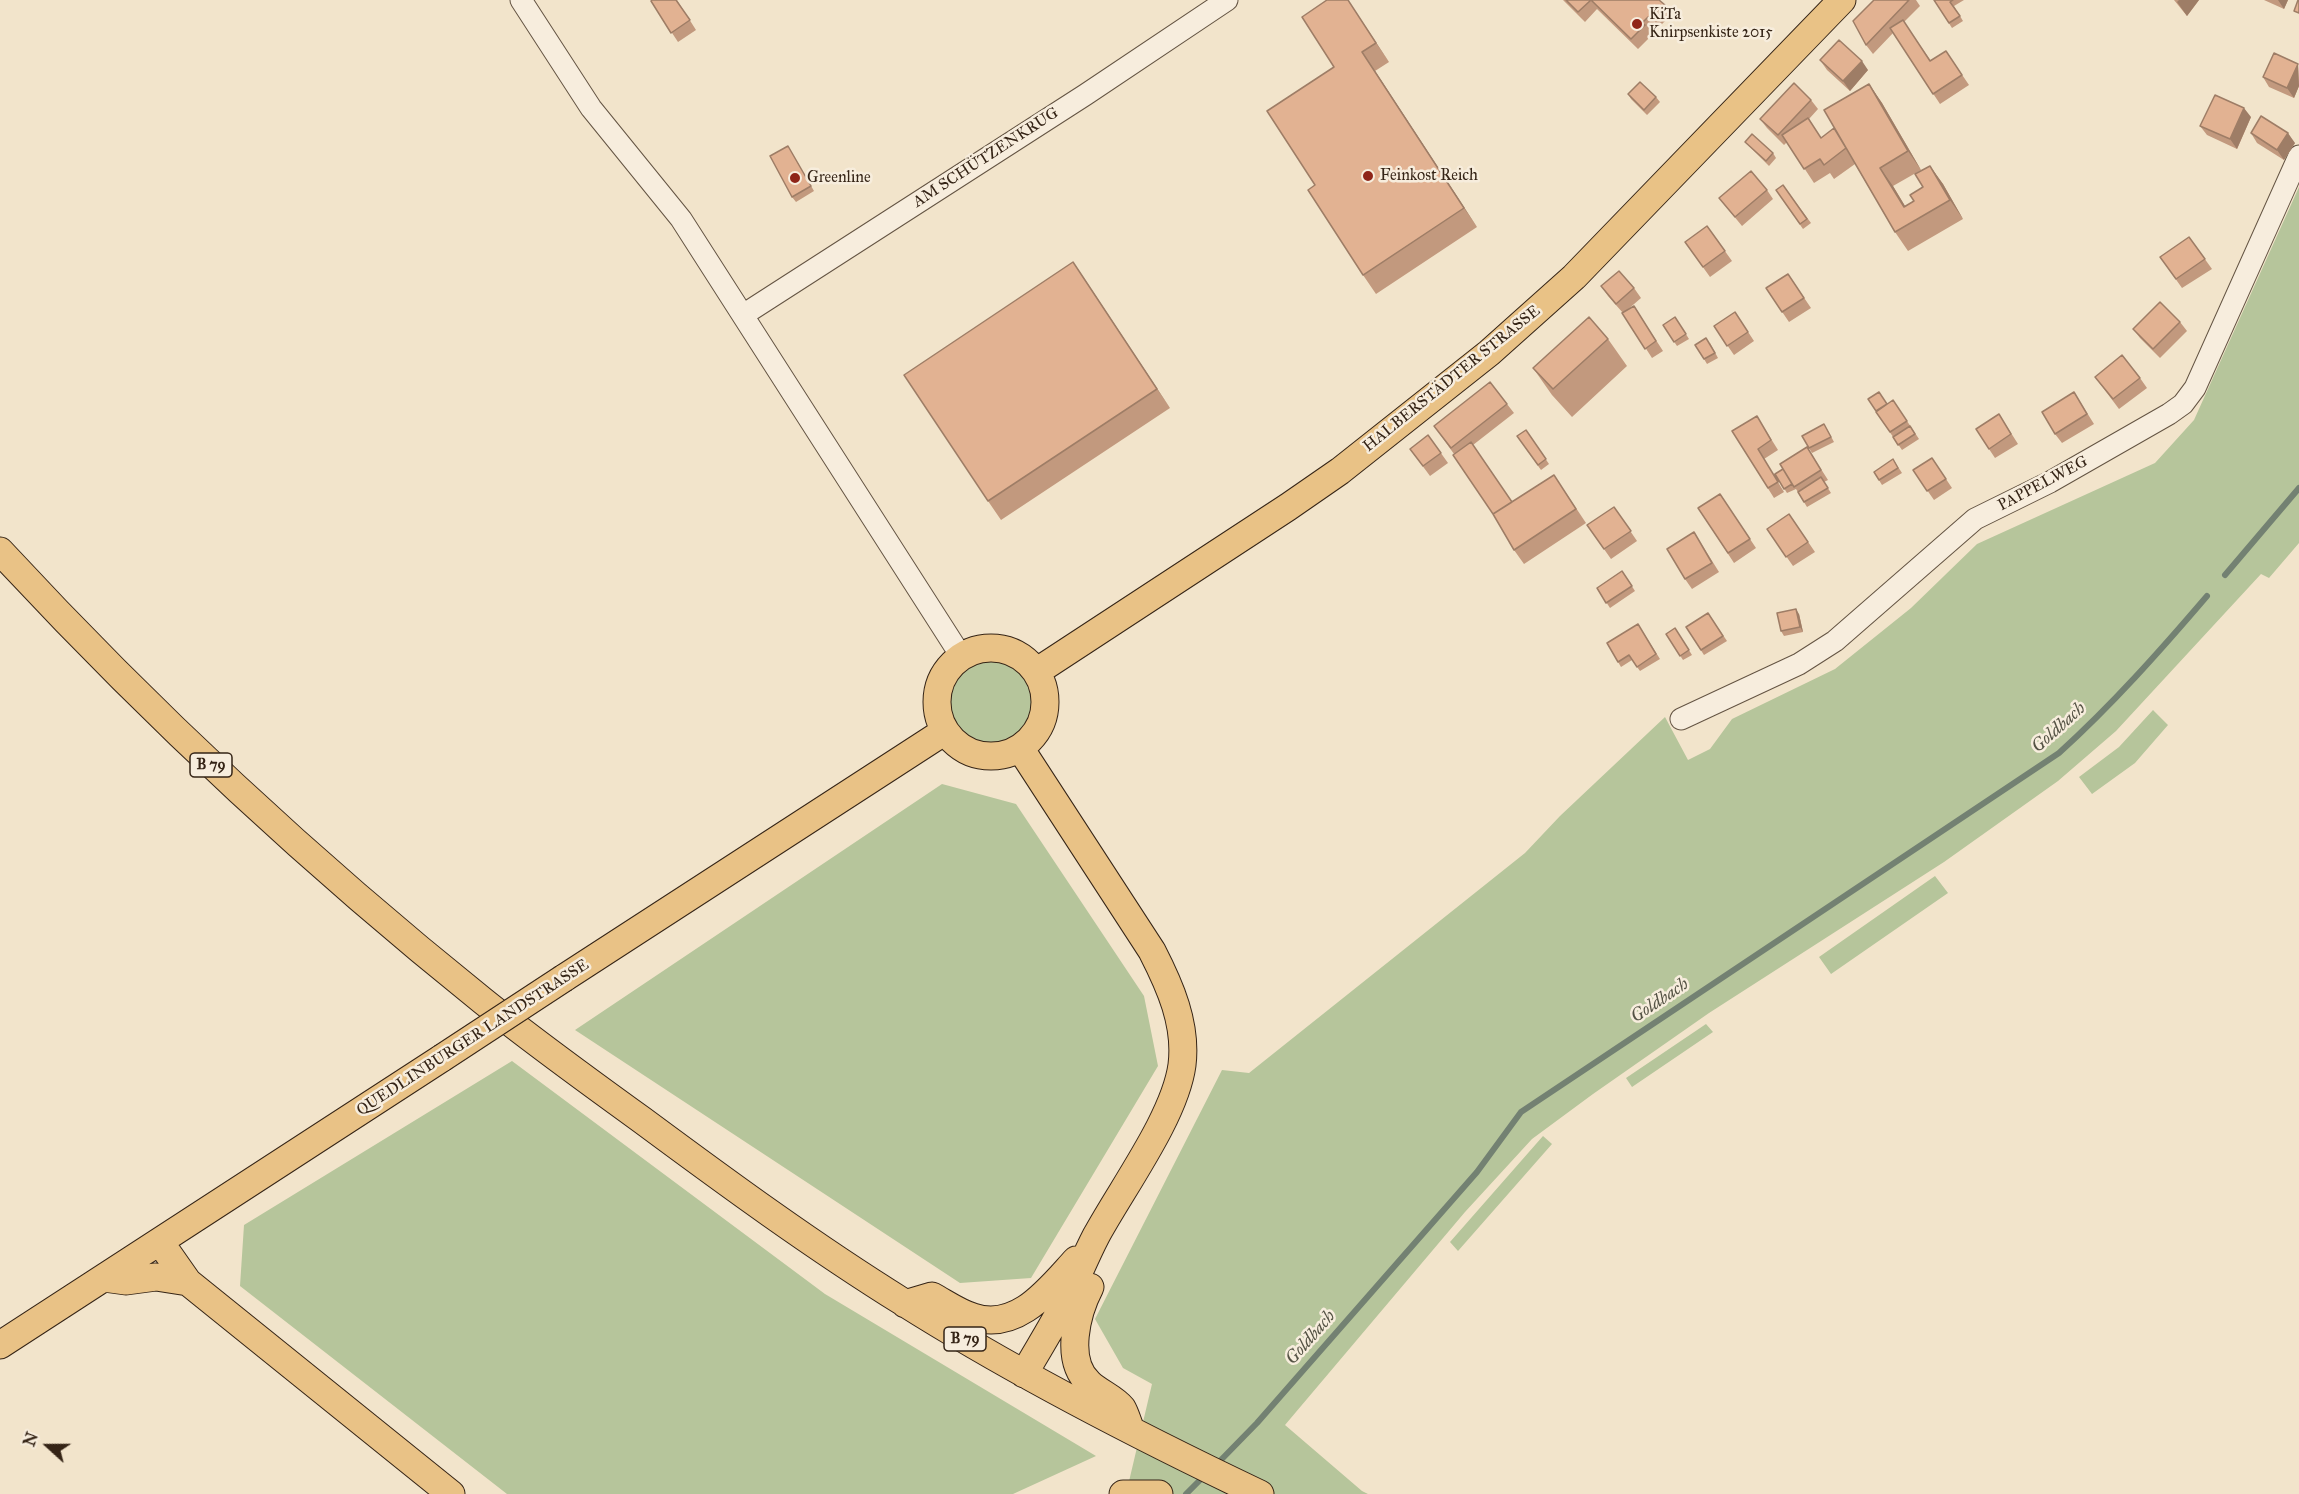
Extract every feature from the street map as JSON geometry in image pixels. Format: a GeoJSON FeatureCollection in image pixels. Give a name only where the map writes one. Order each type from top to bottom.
{"type":"FeatureCollection","features":[{"type":"Feature","properties":{"kind":"main road","name":"HALBERSTÄDTER STRASSE"},"geometry":{"type":"LineString","coordinates":[[1036,672],[1340,471],[1489,353],[1574,277],[1842,0]]}},
{"type":"Feature","properties":{"kind":"main road","name":"B 79"},"geometry":{"type":"LineString","coordinates":[[0,551],[78,634],[199,753],[314,859],[437,963],[543,1048],[748,1199],[809,1242],[905,1304],[1024,1374],[1132,1432],[1250,1489]]}},
{"type":"Feature","properties":{"kind":"main road"},"geometry":{"type":"LineString","coordinates":[[988,647],[1002,648],[1016,653],[1036,672],[1045,695],[1042,719],[1033,735],[1020,747],[1003,754],[985,756],[962,748],[945,731],[937,709],[938,691],[944,674],[961,656],[988,647]]}},
{"type":"Feature","properties":{"kind":"main road","name":"QUEDLINBURGER LANDSTRASSE"},"geometry":{"type":"LineString","coordinates":[[0,1345],[945,731]]}},
{"type":"Feature","properties":{"kind":"main road"},"geometry":{"type":"LineString","coordinates":[[1020,747],[1152,951],[1170,989],[1183,1037],[1182,1065],[1175,1093],[1158,1129],[1096,1237],[1063,1307],[1024,1374]]}},
{"type":"Feature","properties":{"kind":"main road"},"geometry":{"type":"LineString","coordinates":[[905,1304],[932,1296],[975,1318],[1000,1318],[1015,1314],[1030,1307],[1045,1295],[1096,1237]]}},
{"type":"Feature","properties":{"kind":"main road"},"geometry":{"type":"LineString","coordinates":[[1096,1237],[1101,1266],[1076,1323],[1078,1366],[1087,1382],[1122,1407],[1132,1432]]}},
{"type":"Feature","properties":{"kind":"main road"},"geometry":{"type":"LineString","coordinates":[[160,1242],[188,1282],[451,1494]]}},
{"type":"Feature","properties":{"kind":"main road"},"geometry":{"type":"LineString","coordinates":[[104,1278],[126,1281],[156,1276],[188,1282]]}},
{"type":"Feature","properties":{"kind":"street"},"geometry":{"type":"LineString","coordinates":[[521,0],[591,108],[666,199],[961,656]]}},
{"type":"Feature","properties":{"kind":"street","name":"AM SCHÜTZENKRUG"},"geometry":{"type":"LineString","coordinates":[[743,315],[1085,95],[1227,0]]}},
{"type":"Feature","properties":{"kind":"street","name":"PAPPELWEG"},"geometry":{"type":"LineString","coordinates":[[1681,719],[1799,664],[1836,641],[1975,519],[2050,482],[2183,404],[2195,388],[2299,156]]}},
{"type":"Feature","properties":{"kind":"green space"},"geometry":{"type":"Polygon","coordinates":[[[2299,187],[2299,543],[2269,578],[2261,574],[2116,731],[2058,781],[1944,862],[1709,1013],[1532,1139],[1465,1212],[1285,1425],[1368,1494],[1126,1494],[1152,1384],[1123,1368],[1095,1319],[1222,1070],[1249,1073],[1525,853],[1560,816],[1665,717],[1688,760],[1710,749],[1732,719],[1835,669],[1911,608],[1977,544],[2155,463],[2194,420],[2299,187]]]}},
{"type":"Feature","properties":{"kind":"green space"},"geometry":{"type":"Polygon","coordinates":[[[990,660],[1006,663],[1020,672],[1029,686],[1032,702],[1029,718],[1020,732],[1006,741],[990,744],[974,741],[960,732],[951,718],[948,702],[951,686],[960,672],[974,663],[990,660]]]}},
{"type":"Feature","properties":{"kind":"green space"},"geometry":{"type":"Polygon","coordinates":[[[2153,710],[2168,725],[2135,763],[2092,794],[2079,777],[2119,747],[2153,710]]]}},
{"type":"Feature","properties":{"kind":"green space"},"geometry":{"type":"Polygon","coordinates":[[[942,784],[1016,804],[1144,996],[1158,1066],[1031,1278],[960,1283],[575,1030],[942,784]]]}},
{"type":"Feature","properties":{"kind":"green space"},"geometry":{"type":"Polygon","coordinates":[[[1935,876],[1948,893],[1831,974],[1819,957],[1935,876]]]}},
{"type":"Feature","properties":{"kind":"green space"},"geometry":{"type":"Polygon","coordinates":[[[1706,1024],[1713,1032],[1632,1087],[1626,1078],[1706,1024]]]}},
{"type":"Feature","properties":{"kind":"green space"},"geometry":{"type":"Polygon","coordinates":[[[512,1061],[825,1294],[1096,1456],[1013,1494],[507,1494],[240,1286],[244,1225],[512,1061]]]}},
{"type":"Feature","properties":{"kind":"green space"},"geometry":{"type":"Polygon","coordinates":[[[1543,1136],[1552,1144],[1458,1251],[1450,1242],[1543,1136]]]}},
{"type":"Feature","properties":{"kind":"building"},"geometry":{"type":"Polygon","coordinates":[[[652,0],[676,0],[690,20],[671,33],[652,0]]]}},
{"type":"Feature","properties":{"kind":"building"},"geometry":{"type":"Polygon","coordinates":[[[1327,0],[1348,0],[1376,43],[1362,52],[1464,208],[1363,275],[1308,190],[1315,185],[1267,111],[1334,67],[1302,17],[1327,0]]]}},
{"type":"Feature","properties":{"kind":"building"},"geometry":{"type":"Polygon","coordinates":[[[1566,0],[1591,0],[1578,12],[1566,0]]]}},
{"type":"Feature","properties":{"kind":"building"},"geometry":{"type":"Polygon","coordinates":[[[1591,0],[1659,0],[1665,5],[1650,20],[1648,17],[1642,23],[1645,25],[1631,39],[1591,0]]]}},
{"type":"Feature","properties":{"kind":"building"},"geometry":{"type":"Polygon","coordinates":[[[1874,0],[1909,0],[1866,45],[1853,21],[1874,0]]]}},
{"type":"Feature","properties":{"kind":"building"},"geometry":{"type":"Polygon","coordinates":[[[1934,0],[1953,0],[1950,2],[1960,16],[1949,23],[1934,0]]]}},
{"type":"Feature","properties":{"kind":"building"},"geometry":{"type":"Polygon","coordinates":[[[2299,0],[2299,13],[2294,11],[2299,0]]]}},
{"type":"Feature","properties":{"kind":"building"},"geometry":{"type":"Polygon","coordinates":[[[1903,20],[1930,61],[1946,51],[1962,75],[1933,94],[1890,28],[1903,20]]]}},
{"type":"Feature","properties":{"kind":"building"},"geometry":{"type":"Polygon","coordinates":[[[1839,40],[1862,61],[1843,81],[1820,60],[1839,40]]]}},
{"type":"Feature","properties":{"kind":"building"},"geometry":{"type":"Polygon","coordinates":[[[2274,53],[2298,64],[2287,88],[2263,77],[2274,53]]]}},
{"type":"Feature","properties":{"kind":"building"},"geometry":{"type":"Polygon","coordinates":[[[1640,82],[1656,97],[1644,110],[1628,94],[1640,82]]]}},
{"type":"Feature","properties":{"kind":"building"},"geometry":{"type":"Polygon","coordinates":[[[1794,83],[1811,100],[1778,135],[1760,119],[1794,83]]]}},
{"type":"Feature","properties":{"kind":"building"},"geometry":{"type":"Polygon","coordinates":[[[1869,84],[1908,151],[1880,168],[1904,207],[1914,201],[1910,195],[1923,187],[1915,174],[1930,166],[1950,200],[1895,232],[1824,110],[1869,84]]]}},
{"type":"Feature","properties":{"kind":"building"},"geometry":{"type":"Polygon","coordinates":[[[2215,95],[2244,108],[2230,139],[2200,126],[2215,95]]]}},
{"type":"Feature","properties":{"kind":"building"},"geometry":{"type":"Polygon","coordinates":[[[2261,116],[2288,133],[2277,150],[2251,133],[2261,116]]]}},
{"type":"Feature","properties":{"kind":"building"},"geometry":{"type":"Polygon","coordinates":[[[1808,118],[1821,138],[1834,128],[1846,148],[1824,165],[1820,159],[1804,169],[1782,135],[1808,118]]]}},
{"type":"Feature","properties":{"kind":"building"},"geometry":{"type":"Polygon","coordinates":[[[1752,134],[1773,153],[1766,161],[1745,142],[1752,134]]]}},
{"type":"Feature","properties":{"kind":"building"},"geometry":{"type":"Polygon","coordinates":[[[788,146],[811,186],[792,197],[770,156],[788,146]]]}},
{"type":"Feature","properties":{"kind":"building"},"geometry":{"type":"Polygon","coordinates":[[[1751,171],[1767,190],[1735,217],[1719,198],[1751,171]]]}},
{"type":"Feature","properties":{"kind":"building"},"geometry":{"type":"Polygon","coordinates":[[[1783,185],[1807,219],[1800,224],[1776,190],[1783,185]]]}},
{"type":"Feature","properties":{"kind":"building"},"geometry":{"type":"Polygon","coordinates":[[[1707,226],[1725,251],[1703,267],[1685,242],[1707,226]]]}},
{"type":"Feature","properties":{"kind":"building"},"geometry":{"type":"Polygon","coordinates":[[[2189,237],[2205,259],[2176,279],[2160,257],[2189,237]]]}},
{"type":"Feature","properties":{"kind":"building"},"geometry":{"type":"Polygon","coordinates":[[[1073,262],[1157,389],[988,501],[904,375],[1073,262]]]}},
{"type":"Feature","properties":{"kind":"building"},"geometry":{"type":"Polygon","coordinates":[[[1619,271],[1634,288],[1616,304],[1601,286],[1619,271]]]}},
{"type":"Feature","properties":{"kind":"building"},"geometry":{"type":"Polygon","coordinates":[[[1788,274],[1804,298],[1782,312],[1766,288],[1788,274]]]}},
{"type":"Feature","properties":{"kind":"building"},"geometry":{"type":"Polygon","coordinates":[[[2160,302],[2180,322],[2153,349],[2133,329],[2160,302]]]}},
{"type":"Feature","properties":{"kind":"building"},"geometry":{"type":"Polygon","coordinates":[[[1634,306],[1656,341],[1645,349],[1622,313],[1634,306]]]}},
{"type":"Feature","properties":{"kind":"building"},"geometry":{"type":"Polygon","coordinates":[[[1735,312],[1748,332],[1727,346],[1714,326],[1735,312]]]}},
{"type":"Feature","properties":{"kind":"building"},"geometry":{"type":"Polygon","coordinates":[[[1589,317],[1608,339],[1553,389],[1533,368],[1589,317]]]}},
{"type":"Feature","properties":{"kind":"building"},"geometry":{"type":"Polygon","coordinates":[[[1675,317],[1686,334],[1674,342],[1663,325],[1675,317]]]}},
{"type":"Feature","properties":{"kind":"building"},"geometry":{"type":"Polygon","coordinates":[[[1706,338],[1715,353],[1704,359],[1695,345],[1706,338]]]}},
{"type":"Feature","properties":{"kind":"building"},"geometry":{"type":"Polygon","coordinates":[[[2122,355],[2140,378],[2113,399],[2095,377],[2122,355]]]}},
{"type":"Feature","properties":{"kind":"building"},"geometry":{"type":"Polygon","coordinates":[[[1490,382],[1507,404],[1451,448],[1434,426],[1490,382]]]}},
{"type":"Feature","properties":{"kind":"building"},"geometry":{"type":"Polygon","coordinates":[[[1879,392],[1887,404],[1876,411],[1868,399],[1879,392]]]}},
{"type":"Feature","properties":{"kind":"building"},"geometry":{"type":"Polygon","coordinates":[[[2074,392],[2087,414],[2055,434],[2042,412],[2074,392]]]}},
{"type":"Feature","properties":{"kind":"building"},"geometry":{"type":"Polygon","coordinates":[[[1893,400],[1907,421],[1890,432],[1876,412],[1893,400]]]}},
{"type":"Feature","properties":{"kind":"building"},"geometry":{"type":"Polygon","coordinates":[[[1999,414],[2011,434],[1989,449],[1976,429],[1999,414]]]}},
{"type":"Feature","properties":{"kind":"building"},"geometry":{"type":"Polygon","coordinates":[[[1757,416],[1771,440],[1758,449],[1778,482],[1768,488],[1732,431],[1757,416]]]}},
{"type":"Feature","properties":{"kind":"building"},"geometry":{"type":"Polygon","coordinates":[[[1824,424],[1831,437],[1809,448],[1802,436],[1824,424]]]}},
{"type":"Feature","properties":{"kind":"building"},"geometry":{"type":"Polygon","coordinates":[[[1910,426],[1915,434],[1898,445],[1893,437],[1910,426]]]}},
{"type":"Feature","properties":{"kind":"building"},"geometry":{"type":"Polygon","coordinates":[[[1526,430],[1546,459],[1538,465],[1517,436],[1526,430]]]}},
{"type":"Feature","properties":{"kind":"building"},"geometry":{"type":"Polygon","coordinates":[[[1428,435],[1441,453],[1423,466],[1410,449],[1428,435]]]}},
{"type":"Feature","properties":{"kind":"building"},"geometry":{"type":"Polygon","coordinates":[[[1471,442],[1512,502],[1493,514],[1453,455],[1471,442]]]}},
{"type":"Feature","properties":{"kind":"building"},"geometry":{"type":"Polygon","coordinates":[[[1807,447],[1821,470],[1794,487],[1780,464],[1807,447]]]}},
{"type":"Feature","properties":{"kind":"building"},"geometry":{"type":"Polygon","coordinates":[[[1932,458],[1946,479],[1927,491],[1913,470],[1932,458]]]}},
{"type":"Feature","properties":{"kind":"building"},"geometry":{"type":"Polygon","coordinates":[[[1893,459],[1898,468],[1879,480],[1874,472],[1893,459]]]}},
{"type":"Feature","properties":{"kind":"building"},"geometry":{"type":"Polygon","coordinates":[[[1783,469],[1792,484],[1784,489],[1775,474],[1783,469]]]}},
{"type":"Feature","properties":{"kind":"building"},"geometry":{"type":"Polygon","coordinates":[[[1554,475],[1576,509],[1514,550],[1493,514],[1554,475]]]}},
{"type":"Feature","properties":{"kind":"building"},"geometry":{"type":"Polygon","coordinates":[[[1821,477],[1828,488],[1804,502],[1798,492],[1821,477]]]}},
{"type":"Feature","properties":{"kind":"building"},"geometry":{"type":"Polygon","coordinates":[[[1720,494],[1750,539],[1728,553],[1698,508],[1720,494]]]}},
{"type":"Feature","properties":{"kind":"building"},"geometry":{"type":"Polygon","coordinates":[[[1614,507],[1631,531],[1604,549],[1587,525],[1614,507]]]}},
{"type":"Feature","properties":{"kind":"building"},"geometry":{"type":"Polygon","coordinates":[[[1789,514],[1808,542],[1786,557],[1767,529],[1789,514]]]}},
{"type":"Feature","properties":{"kind":"building"},"geometry":{"type":"Polygon","coordinates":[[[1694,532],[1712,563],[1685,579],[1667,549],[1694,532]]]}},
{"type":"Feature","properties":{"kind":"building"},"geometry":{"type":"Polygon","coordinates":[[[1622,571],[1632,586],[1606,603],[1597,588],[1622,571]]]}},
{"type":"Feature","properties":{"kind":"building"},"geometry":{"type":"Polygon","coordinates":[[[1796,609],[1800,627],[1781,631],[1777,613],[1796,609]]]}},
{"type":"Feature","properties":{"kind":"building"},"geometry":{"type":"Polygon","coordinates":[[[1708,613],[1723,636],[1701,650],[1686,627],[1708,613]]]}},
{"type":"Feature","properties":{"kind":"building"},"geometry":{"type":"Polygon","coordinates":[[[1638,624],[1656,654],[1637,667],[1629,655],[1618,662],[1607,643],[1638,624]]]}},
{"type":"Feature","properties":{"kind":"building"},"geometry":{"type":"Polygon","coordinates":[[[1675,628],[1689,650],[1680,656],[1666,634],[1675,628]]]}},
{"type":"Feature","properties":{"kind":"waterway","name":"Goldbach"},"geometry":{"type":"LineString","coordinates":[[2225,575],[2299,488]]}},
{"type":"Feature","properties":{"kind":"waterway","name":"Goldbach"},"geometry":{"type":"LineString","coordinates":[[1217,1464],[1257,1423],[1477,1172],[1521,1112],[2059,753],[2135,677],[2207,596]]}},
{"type":"Feature","properties":{"kind":"waterway","name":"Goldbach"},"geometry":{"type":"LineString","coordinates":[[1186,1494],[1205,1475]]}},
{"type":"Feature","properties":{"kind":"place","name":"KiTa Knirpsenkiste 2015"},"geometry":{"type":"Point","coordinates":[1637,24]}},
{"type":"Feature","properties":{"kind":"place","name":"Feinkost Reich"},"geometry":{"type":"Point","coordinates":[1368,176]}},
{"type":"Feature","properties":{"kind":"place","name":"Greenline"},"geometry":{"type":"Point","coordinates":[795,178]}}]}
